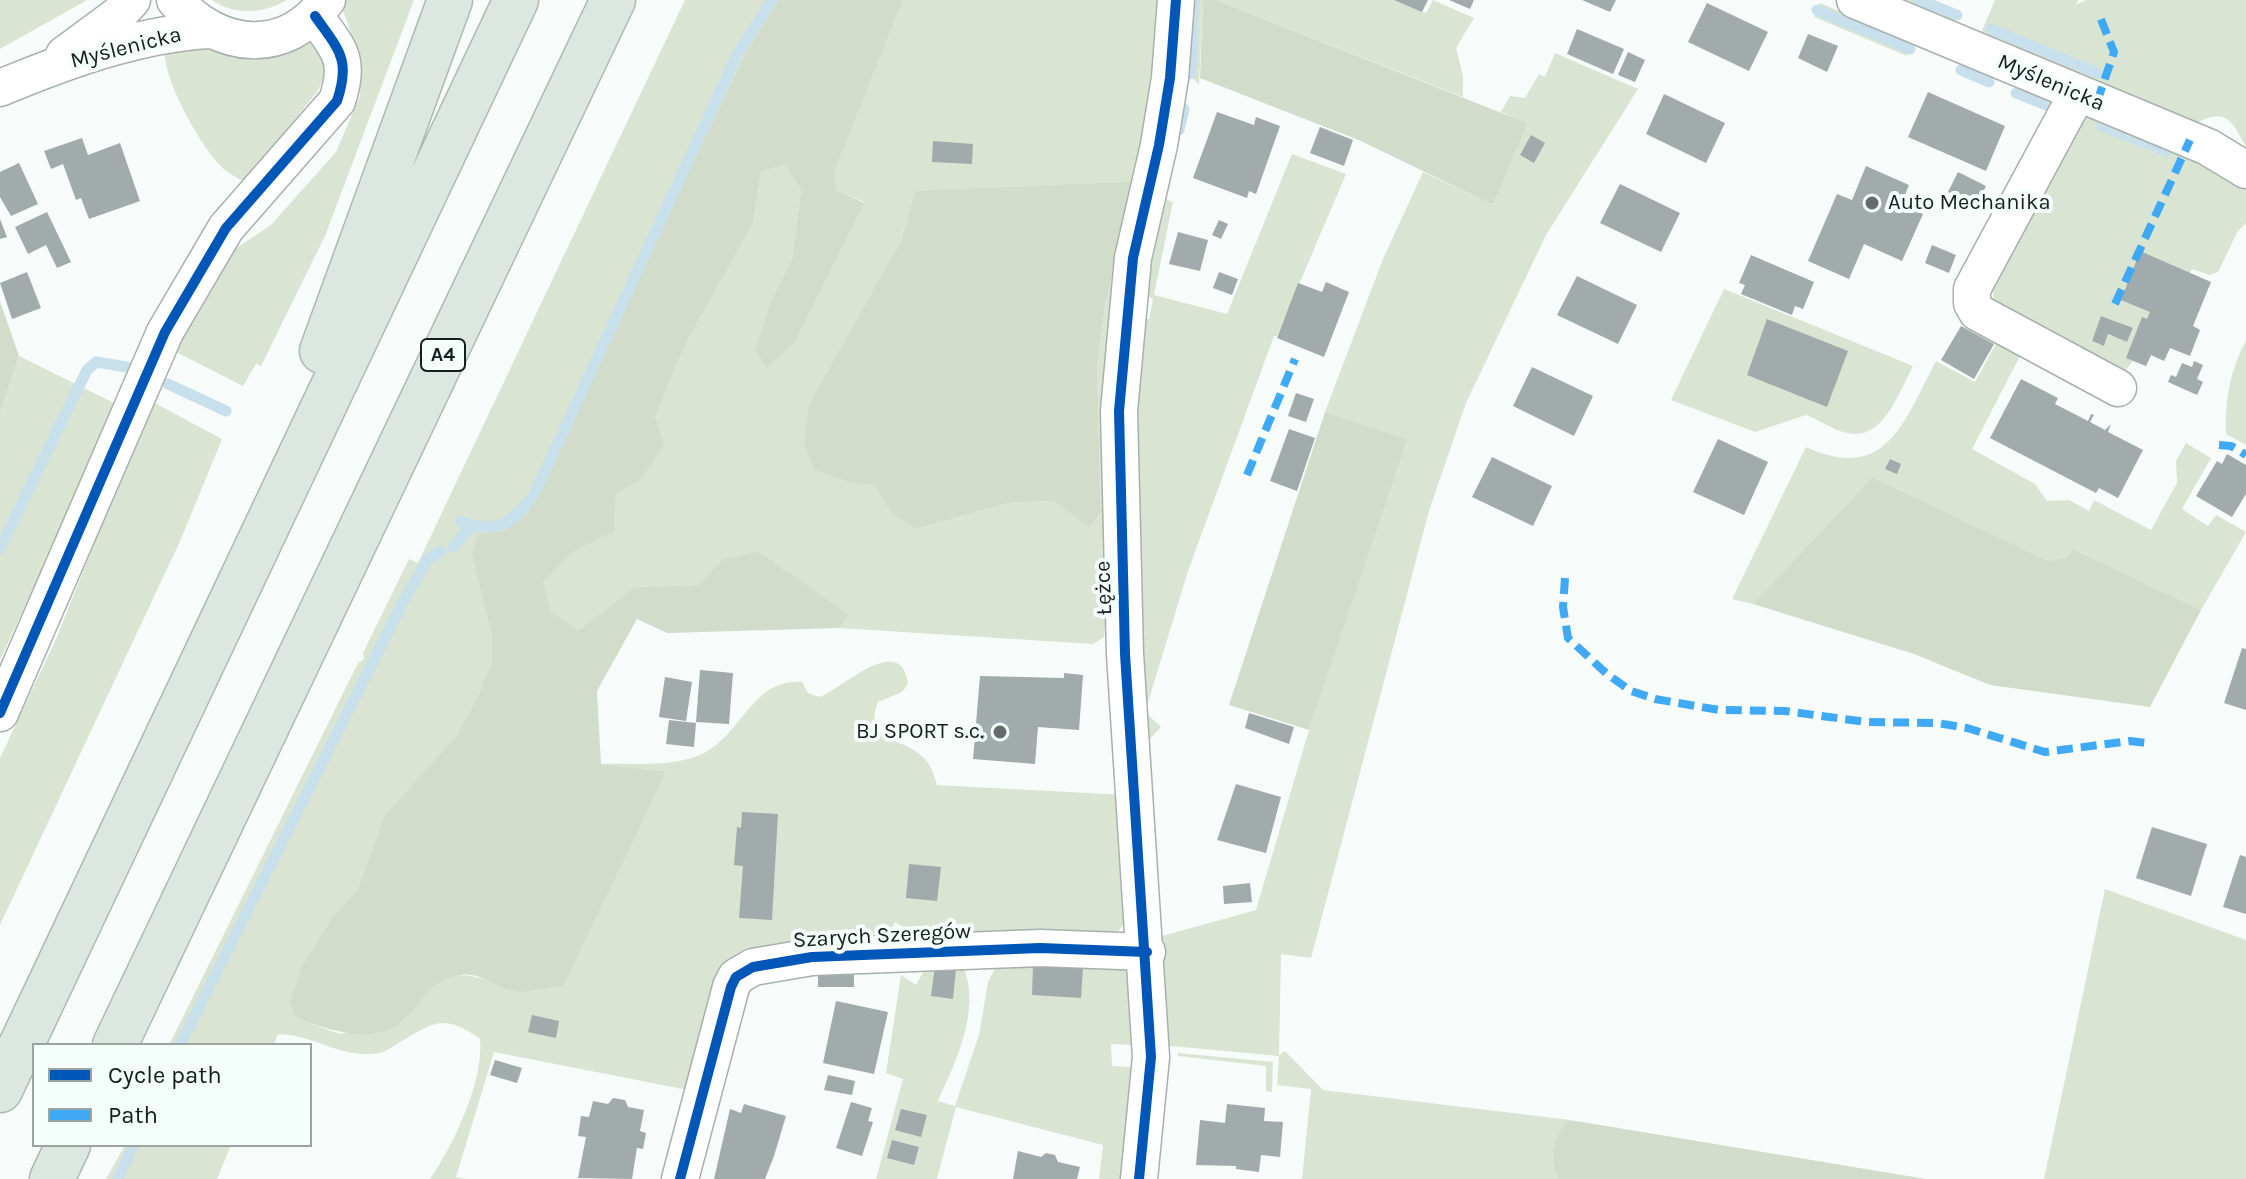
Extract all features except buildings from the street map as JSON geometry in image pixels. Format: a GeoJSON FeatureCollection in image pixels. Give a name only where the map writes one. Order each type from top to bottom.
{"type":"FeatureCollection","features":[{"type":"Feature","properties":{"kind":"highway"},"geometry":{"type":"LineString","coordinates":[[273,509],[316,368],[450,0]]}},
{"type":"Feature","properties":{"kind":"highway"},"geometry":{"type":"LineString","coordinates":[[0,1090],[516,0]]}},
{"type":"Feature","properties":{"kind":"highway","name":"A4"},"geometry":{"type":"LineString","coordinates":[[116,1043],[613,0]]}},
{"type":"Feature","properties":{"kind":"highway"},"geometry":{"type":"LineString","coordinates":[[52,1179],[67,1147]]}},
{"type":"Feature","properties":{"kind":"street","name":"Myślenicka"},"geometry":{"type":"LineString","coordinates":[[43,70],[118,15],[132,0]]}},
{"type":"Feature","properties":{"kind":"street"},"geometry":{"type":"LineString","coordinates":[[0,713],[165,332],[226,228],[337,101],[346,75],[321,8],[290,32],[271,39],[232,38],[209,30],[175,0]]}},
{"type":"Feature","properties":{"kind":"street","name":"Łężce"},"geometry":{"type":"LineString","coordinates":[[1139,1179],[1151,1057],[1147,952],[1125,654],[1119,411],[1133,258],[1163,117],[1176,0]]}},
{"type":"Feature","properties":{"kind":"street","name":"Myślenicka"},"geometry":{"type":"LineString","coordinates":[[1855,0],[2208,147],[2246,170]]}},
{"type":"Feature","properties":{"kind":"street","name":"Myślenicka"},"geometry":{"type":"LineString","coordinates":[[0,88],[43,70],[171,32],[209,30]]}},
{"type":"Feature","properties":{"kind":"street"},"geometry":{"type":"LineString","coordinates":[[2077,94],[2005,223],[1972,289],[1972,303],[1977,312],[2118,388]]}},
{"type":"Feature","properties":{"kind":"street","name":"Szarych Szeregów"},"geometry":{"type":"LineString","coordinates":[[680,1179],[731,987],[744,971],[812,957],[1040,948],[1147,952]]}},
{"type":"Feature","properties":{"kind":"green space"},"geometry":{"type":"Polygon","coordinates":[[[0,0],[87,0],[0,49],[0,0]]]}},
{"type":"Feature","properties":{"kind":"green space"},"geometry":{"type":"Polygon","coordinates":[[[212,0],[287,0],[268,8],[240,11],[212,0]]]}},
{"type":"Feature","properties":{"kind":"green space"},"geometry":{"type":"Polygon","coordinates":[[[345,0],[414,0],[325,236],[261,366],[256,364],[243,386],[176,352],[227,254],[270,226],[336,152],[360,96],[361,61],[342,8],[345,0]]]}},
{"type":"Feature","properties":{"kind":"green space"},"geometry":{"type":"Polygon","coordinates":[[[685,0],[778,0],[743,57],[526,515],[472,556],[492,637],[492,660],[478,696],[456,736],[384,816],[358,891],[335,914],[290,1003],[295,1018],[340,1034],[405,1020],[426,989],[436,981],[458,975],[481,978],[514,991],[666,773],[601,764],[655,764],[694,757],[719,743],[772,688],[802,682],[808,693],[819,697],[882,663],[894,662],[903,669],[908,684],[902,692],[878,702],[875,724],[885,736],[922,756],[937,785],[1125,795],[1125,923],[1115,935],[920,937],[895,922],[883,947],[754,957],[693,1091],[494,1052],[456,1177],[465,1179],[430,1179],[466,1112],[477,1074],[480,1039],[468,1031],[441,1023],[414,1034],[386,1051],[365,1054],[278,1034],[275,1043],[170,1043],[358,663],[364,659],[363,653],[409,559],[418,563],[685,0]]]}},
{"type":"Feature","properties":{"kind":"green space"},"geometry":{"type":"Polygon","coordinates":[[[778,0],[903,0],[835,171],[836,190],[864,203],[794,343],[766,368],[755,349],[770,303],[792,259],[801,190],[785,164],[761,172],[753,224],[686,343],[655,417],[664,444],[640,480],[616,494],[615,531],[572,553],[543,582],[551,612],[579,630],[634,587],[698,585],[723,559],[759,552],[849,615],[839,628],[667,633],[637,619],[597,691],[601,764],[666,772],[563,986],[514,991],[479,977],[455,976],[431,988],[406,1018],[394,1027],[367,1034],[336,1031],[295,1018],[290,1003],[301,968],[335,914],[358,890],[384,816],[456,736],[478,696],[492,660],[492,637],[472,556],[478,534],[503,531],[526,515],[743,57],[778,0]]]}},
{"type":"Feature","properties":{"kind":"green space"},"geometry":{"type":"Polygon","coordinates":[[[903,0],[1168,0],[1104,637],[1093,644],[839,628],[849,615],[723,559],[698,585],[634,587],[579,630],[551,612],[542,582],[572,553],[615,531],[616,494],[640,480],[655,417],[686,343],[753,224],[761,172],[785,163],[801,190],[792,259],[770,303],[755,349],[864,202],[835,190],[835,171],[903,0]],[[915,192],[901,240],[884,274],[874,485],[892,514],[916,529],[1009,503],[1053,501],[1088,526],[1101,514],[1097,366],[1106,300],[915,192]]]}},
{"type":"Feature","properties":{"kind":"green space"},"geometry":{"type":"Polygon","coordinates":[[[1184,0],[1203,0],[1199,85],[1180,64],[1184,0]]]}},
{"type":"Feature","properties":{"kind":"green space"},"geometry":{"type":"Polygon","coordinates":[[[1203,0],[1216,0],[1527,123],[1493,205],[1361,141],[1200,78],[1203,0]]]}},
{"type":"Feature","properties":{"kind":"green space"},"geometry":{"type":"Polygon","coordinates":[[[1216,0],[1397,0],[1426,13],[1433,0],[1474,18],[1456,48],[1463,76],[1463,97],[1216,0]]]}},
{"type":"Feature","properties":{"kind":"green space"},"geometry":{"type":"Polygon","coordinates":[[[1897,0],[1931,0],[1958,11],[1954,24],[1897,0]]]}},
{"type":"Feature","properties":{"kind":"green space"},"geometry":{"type":"Polygon","coordinates":[[[1995,0],[2078,0],[2076,5],[2086,0],[2246,0],[2246,147],[2233,125],[2223,117],[2207,118],[2197,123],[2178,117],[1981,33],[1995,0]]]}},
{"type":"Feature","properties":{"kind":"green space"},"geometry":{"type":"Polygon","coordinates":[[[1820,3],[1913,42],[1907,56],[1814,17],[1820,3]]]}},
{"type":"Feature","properties":{"kind":"green space"},"geometry":{"type":"Polygon","coordinates":[[[310,43],[324,52],[329,64],[319,89],[245,183],[210,154],[191,124],[168,71],[165,44],[310,43]]]}},
{"type":"Feature","properties":{"kind":"green space"},"geometry":{"type":"Polygon","coordinates":[[[1555,53],[1638,89],[1546,235],[1466,403],[1429,511],[1311,958],[1281,954],[1279,1055],[1285,1051],[1323,1090],[1570,1120],[1559,1133],[1554,1148],[1553,1163],[1558,1179],[1302,1179],[1311,1089],[1277,1085],[1279,1056],[1161,1045],[1155,938],[1256,910],[1309,730],[1406,439],[1325,412],[1383,259],[1423,172],[1493,205],[1526,123],[1501,112],[1510,96],[1525,98],[1539,74],[1545,77],[1555,53]]]}},
{"type":"Feature","properties":{"kind":"green space"},"geometry":{"type":"Polygon","coordinates":[[[2090,113],[2246,182],[2246,223],[2238,231],[2218,272],[2210,275],[2192,269],[2146,366],[2133,361],[2125,371],[2115,373],[1993,300],[1993,286],[2082,116],[2090,113]],[[2102,316],[2092,341],[2104,346],[2108,334],[2127,342],[2133,329],[2102,316]]]}},
{"type":"Feature","properties":{"kind":"green space"},"geometry":{"type":"Polygon","coordinates":[[[1292,154],[1346,174],[1277,336],[1274,336],[1188,571],[1145,712],[1161,727],[1146,743],[1143,741],[1135,320],[1149,319],[1153,299],[1138,290],[1162,198],[1173,202],[1154,295],[1227,314],[1292,154]]]}},
{"type":"Feature","properties":{"kind":"green space"},"geometry":{"type":"Polygon","coordinates":[[[1132,182],[1106,300],[1097,366],[1101,513],[1089,527],[1053,501],[1009,503],[916,529],[892,514],[874,485],[848,482],[814,469],[804,443],[809,405],[901,241],[915,191],[1132,182]]]}},
{"type":"Feature","properties":{"kind":"green space"},"geometry":{"type":"Polygon","coordinates":[[[1724,289],[1913,366],[1880,423],[1860,434],[1847,433],[1806,415],[1755,432],[1671,400],[1724,289]]]}},
{"type":"Feature","properties":{"kind":"green space"},"geometry":{"type":"Polygon","coordinates":[[[0,301],[19,356],[0,413],[0,301]]]}},
{"type":"Feature","properties":{"kind":"green space"},"geometry":{"type":"Polygon","coordinates":[[[2246,340],[2246,445],[2226,434],[2226,421],[2232,374],[2246,340]]]}},
{"type":"Feature","properties":{"kind":"green space"},"geometry":{"type":"Polygon","coordinates":[[[1997,342],[2021,354],[1972,449],[2035,484],[2047,501],[2069,500],[2089,511],[2094,500],[2151,530],[2177,483],[2176,461],[2186,443],[2211,458],[2182,509],[2208,526],[2216,515],[2246,532],[2201,610],[2073,549],[2067,557],[2049,561],[1872,477],[1753,604],[1732,599],[1806,447],[1834,456],[1856,458],[1874,452],[1902,424],[1936,361],[1975,382],[1997,342]]]}},
{"type":"Feature","properties":{"kind":"green space"},"geometry":{"type":"Polygon","coordinates":[[[19,356],[118,405],[0,660],[0,413],[19,356]]]}},
{"type":"Feature","properties":{"kind":"green space"},"geometry":{"type":"Polygon","coordinates":[[[151,401],[222,439],[181,539],[0,925],[0,758],[57,637],[151,401]]]}},
{"type":"Feature","properties":{"kind":"green space"},"geometry":{"type":"Polygon","coordinates":[[[1325,412],[1407,439],[1309,730],[1229,705],[1325,412]]]}},
{"type":"Feature","properties":{"kind":"green space"},"geometry":{"type":"Polygon","coordinates":[[[1872,477],[2049,561],[2067,557],[2073,549],[2201,610],[2150,707],[1990,685],[1914,654],[1753,604],[1872,477]]]}},
{"type":"Feature","properties":{"kind":"green space"},"geometry":{"type":"Polygon","coordinates":[[[2105,889],[2246,940],[2246,1179],[2044,1179],[2105,889]]]}},
{"type":"Feature","properties":{"kind":"green space"},"geometry":{"type":"Polygon","coordinates":[[[1000,959],[1124,967],[1131,975],[1137,1037],[1130,1045],[1111,1044],[1112,1066],[1129,1067],[1137,1075],[1127,1179],[1099,1179],[1103,1145],[956,1107],[937,1179],[876,1179],[903,1079],[886,1073],[901,975],[916,985],[926,967],[960,960],[967,977],[969,1013],[960,1050],[938,1101],[955,1106],[979,1035],[988,982],[1000,959]]]}},
{"type":"Feature","properties":{"kind":"green space"},"geometry":{"type":"Polygon","coordinates":[[[1178,1053],[1273,1062],[1272,1092],[1266,1091],[1266,1066],[1178,1056],[1178,1053]]]}},
{"type":"Feature","properties":{"kind":"green space"},"geometry":{"type":"Polygon","coordinates":[[[1570,1120],[1926,1179],[1558,1179],[1553,1163],[1554,1147],[1559,1133],[1570,1120]]]}},
{"type":"Feature","properties":{"kind":"green space"},"geometry":{"type":"Polygon","coordinates":[[[124,1147],[230,1147],[217,1179],[106,1179],[124,1147]]]}},
{"type":"Feature","properties":{"kind":"waterway"},"geometry":{"type":"LineString","coordinates":[[461,522],[485,527],[504,524],[535,493],[737,55],[772,0]]}},
{"type":"Feature","properties":{"kind":"waterway"},"geometry":{"type":"LineString","coordinates":[[1191,74],[1194,0]]}},
{"type":"Feature","properties":{"kind":"waterway"},"geometry":{"type":"LineString","coordinates":[[1919,0],[1957,15]]}},
{"type":"Feature","properties":{"kind":"waterway"},"geometry":{"type":"LineString","coordinates":[[1817,10],[1910,49]]}},
{"type":"Feature","properties":{"kind":"waterway"},"geometry":{"type":"LineString","coordinates":[[1991,29],[2097,73]]}},
{"type":"Feature","properties":{"kind":"waterway"},"geometry":{"type":"LineString","coordinates":[[1961,70],[1989,82]]}},
{"type":"Feature","properties":{"kind":"waterway"},"geometry":{"type":"LineString","coordinates":[[2016,93],[2046,105]]}},
{"type":"Feature","properties":{"kind":"waterway"},"geometry":{"type":"LineString","coordinates":[[1179,130],[1184,109]]}},
{"type":"Feature","properties":{"kind":"waterway"},"geometry":{"type":"LineString","coordinates":[[2102,126],[2167,151]]}},
{"type":"Feature","properties":{"kind":"waterway"},"geometry":{"type":"LineString","coordinates":[[0,548],[87,370],[96,362],[127,367]]}},
{"type":"Feature","properties":{"kind":"waterway"},"geometry":{"type":"LineString","coordinates":[[168,384],[226,411]]}},
{"type":"Feature","properties":{"kind":"waterway"},"geometry":{"type":"LineString","coordinates":[[453,547],[472,525]]}},
{"type":"Feature","properties":{"kind":"waterway"},"geometry":{"type":"LineString","coordinates":[[181,1043],[404,600],[428,559],[441,551]]}},
{"type":"Feature","properties":{"kind":"waterway"},"geometry":{"type":"LineString","coordinates":[[118,1179],[133,1147]]}},
{"type":"Feature","properties":{"kind":"marked path"},"geometry":{"type":"LineString","coordinates":[[2097,102],[2114,52],[2100,17]]}},
{"type":"Feature","properties":{"kind":"marked path"},"geometry":{"type":"LineString","coordinates":[[2115,304],[2190,140]]}},
{"type":"Feature","properties":{"kind":"marked path"},"geometry":{"type":"LineString","coordinates":[[1247,475],[1295,359]]}},
{"type":"Feature","properties":{"kind":"marked path"},"geometry":{"type":"LineString","coordinates":[[2219,445],[2231,446],[2246,455]]}},
{"type":"Feature","properties":{"kind":"marked path"},"geometry":{"type":"LineString","coordinates":[[1565,578],[1563,607],[1568,638],[1607,674],[1631,691],[1655,699],[1719,710],[1785,711],[1866,722],[1937,723],[1967,728],[2045,752],[2130,741],[2147,743]]}},
{"type":"Feature","properties":{"kind":"cycle path"},"geometry":{"type":"LineString","coordinates":[[1139,1179],[1151,1057],[1125,654],[1119,411],[1133,258],[1159,145],[1170,78],[1176,0]]}},
{"type":"Feature","properties":{"kind":"cycle path"},"geometry":{"type":"LineString","coordinates":[[0,713],[165,332],[226,228],[337,101],[343,65],[331,38],[315,16]]}},
{"type":"Feature","properties":{"kind":"cycle path"},"geometry":{"type":"LineString","coordinates":[[680,1179],[731,987],[736,977],[753,967],[812,957],[1040,948],[1147,952]]}},
{"type":"Feature","properties":{"kind":"place","name":"Auto Mechanika"},"geometry":{"type":"Point","coordinates":[1872,203]}},
{"type":"Feature","properties":{"kind":"place","name":"BJ SPORT s.c."},"geometry":{"type":"Point","coordinates":[1000,732]}}]}
